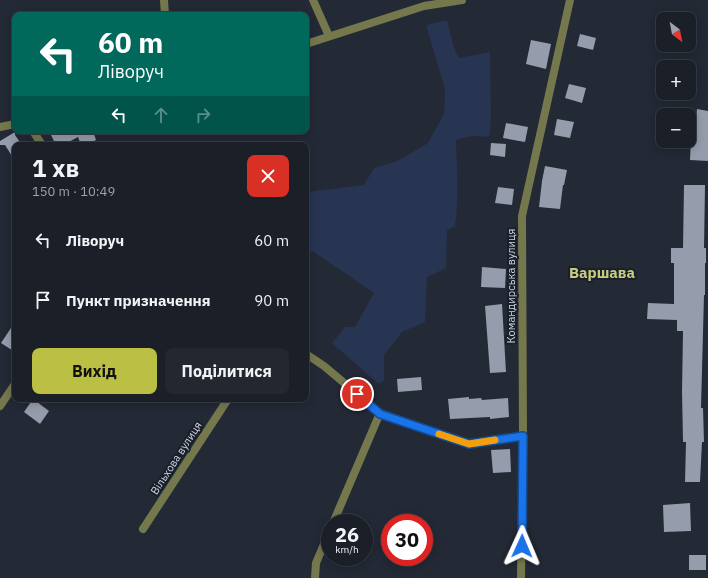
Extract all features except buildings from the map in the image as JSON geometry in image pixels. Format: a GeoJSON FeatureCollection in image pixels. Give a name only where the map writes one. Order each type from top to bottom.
{"type":"FeatureCollection","features":[{"type":"Feature","properties":{"kind":"street"},"geometry":{"type":"LineString","coordinates":[[164,0],[165,12]]}},
{"type":"Feature","properties":{"kind":"street"},"geometry":{"type":"LineString","coordinates":[[313,0],[329,36]]}},
{"type":"Feature","properties":{"kind":"street"},"geometry":{"type":"LineString","coordinates":[[309,43],[423,3],[462,0]]}},
{"type":"Feature","properties":{"kind":"street","name":"Командирська вулиця"},"geometry":{"type":"LineString","coordinates":[[521,578],[523,436],[522,216],[570,0]]}},
{"type":"Feature","properties":{"kind":"street"},"geometry":{"type":"LineString","coordinates":[[0,127],[12,125]]}},
{"type":"Feature","properties":{"kind":"street"},"geometry":{"type":"LineString","coordinates":[[309,356],[324,366],[380,414],[469,444],[523,436]]}},
{"type":"Feature","properties":{"kind":"street"},"geometry":{"type":"LineString","coordinates":[[0,406],[12,388]]}},
{"type":"Feature","properties":{"kind":"street","name":"Вільхова вулиця"},"geometry":{"type":"LineString","coordinates":[[142,529],[226,402]]}},
{"type":"Feature","properties":{"kind":"street"},"geometry":{"type":"LineString","coordinates":[[337,514],[380,414]]}},
{"type":"Feature","properties":{"kind":"street"},"geometry":{"type":"LineString","coordinates":[[315,578],[316,563],[321,551]]}},
{"type":"Feature","properties":{"kind":"shaded area"},"geometry":{"type":"Polygon","coordinates":[[[447,20],[454,48],[459,58],[490,52],[491,121],[489,137],[471,136],[456,140],[457,204],[455,226],[447,230],[446,268],[427,277],[425,322],[402,332],[384,355],[384,380],[379,384],[332,343],[345,327],[355,327],[374,293],[314,252],[309,251],[309,192],[364,185],[374,168],[397,161],[428,143],[444,114],[445,89],[426,25],[447,20]]]}},
{"type":"Feature","properties":{"kind":"slow traffic"},"geometry":{"type":"LineString","coordinates":[[439,434],[469,444],[495,440]]}},
{"type":"Feature","properties":{"kind":"district","name":"Варшава"},"geometry":{"type":"Point","coordinates":[602,272]}},
{"type":"Feature","properties":{"kind":"route"},"geometry":{"type":"LineString","coordinates":[[357,394],[380,414],[469,444],[523,436],[522,546]]}}]}
